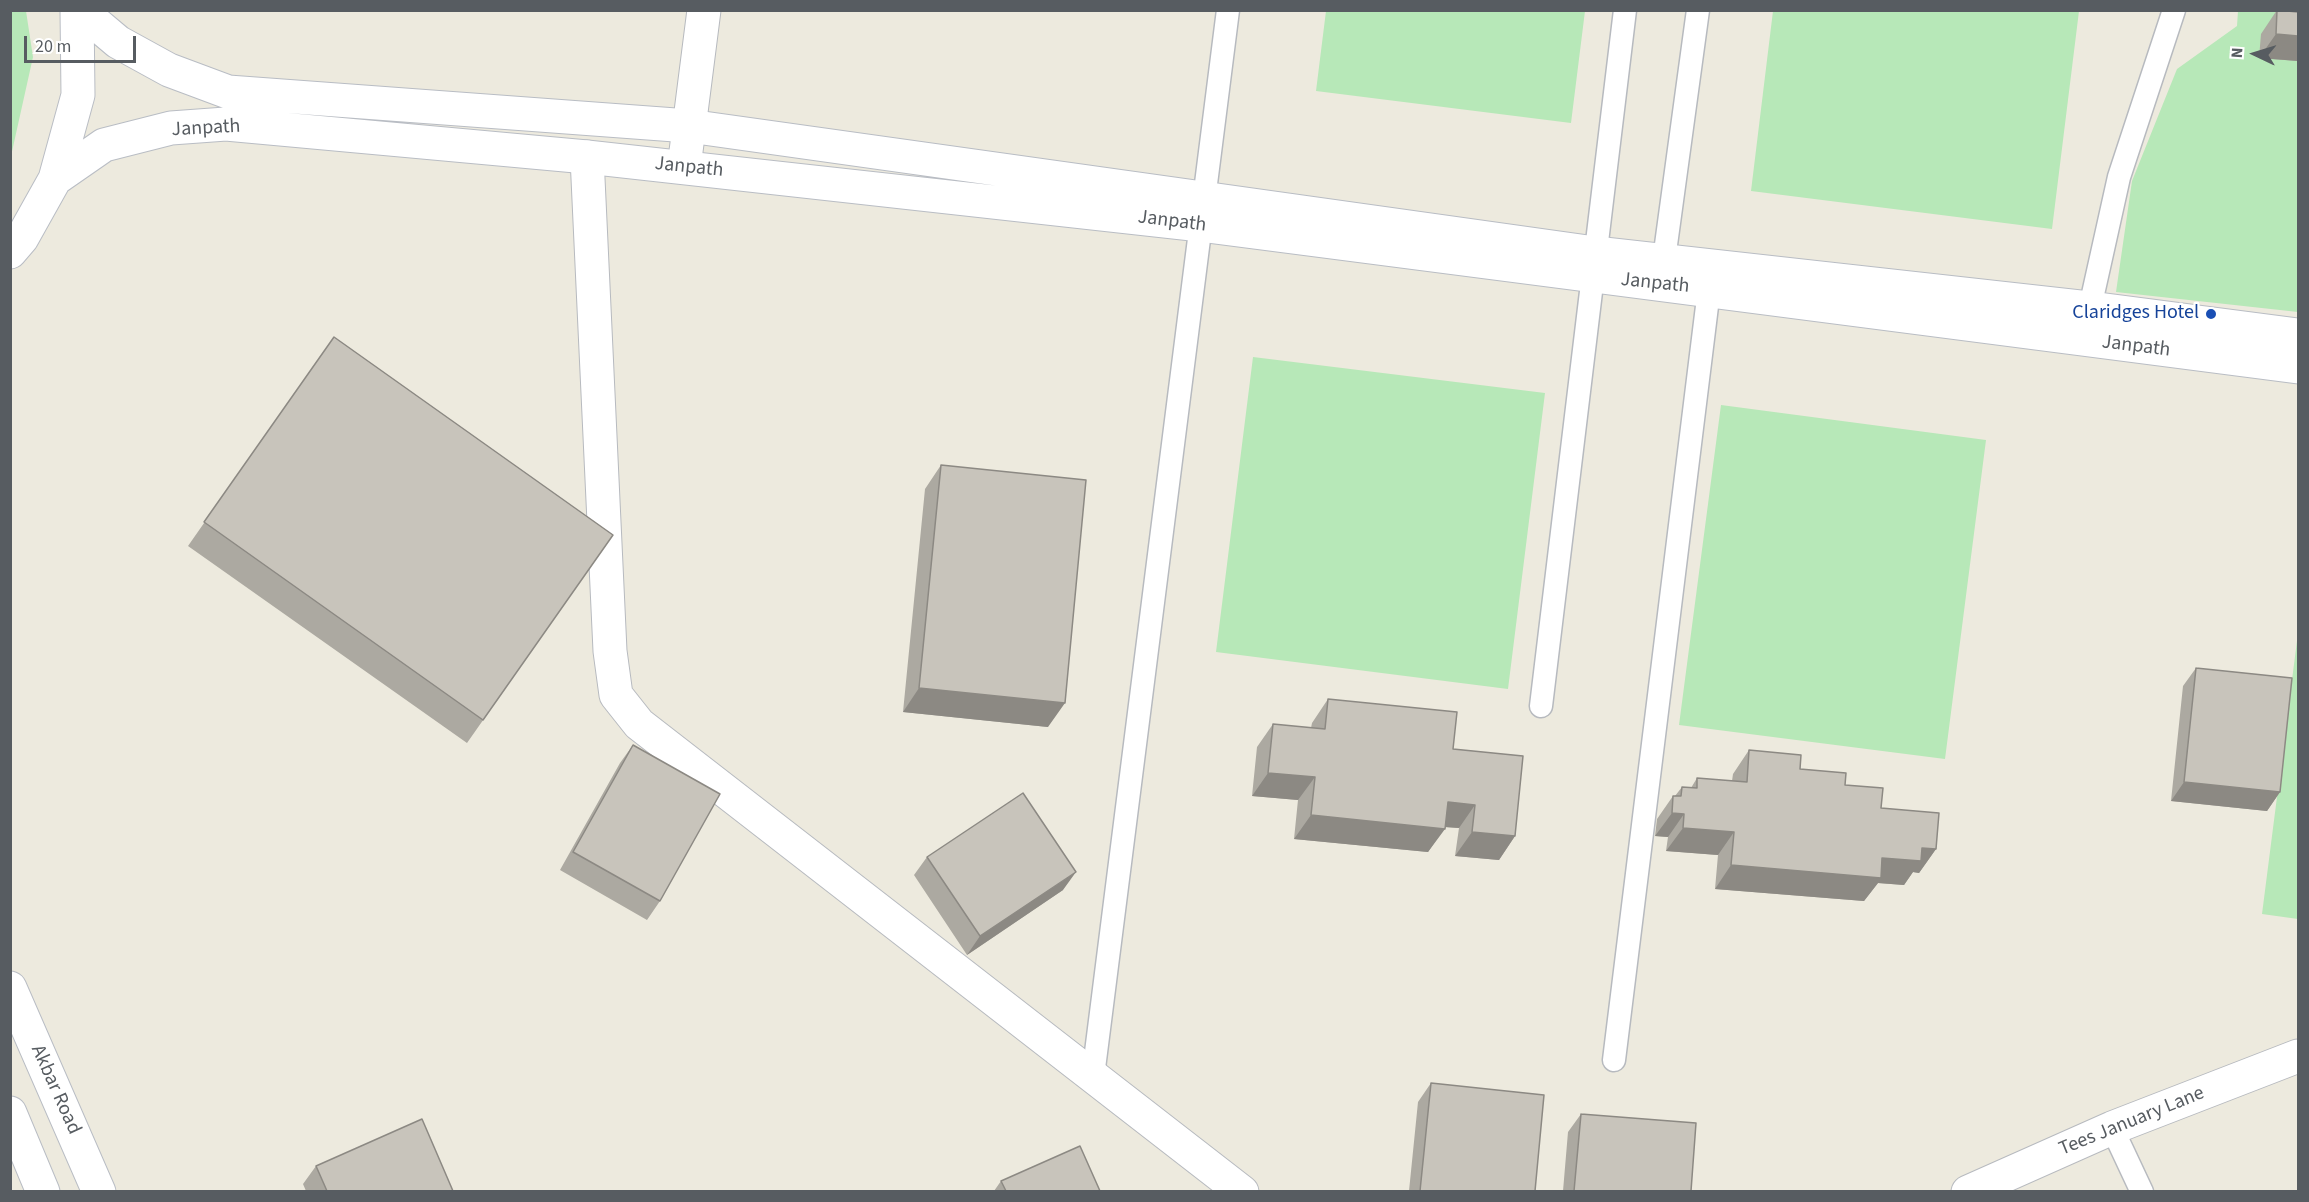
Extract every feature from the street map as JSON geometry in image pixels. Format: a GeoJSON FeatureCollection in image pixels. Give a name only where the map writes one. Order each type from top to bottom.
{"type":"FeatureCollection","features":[{"type":"Feature","properties":{"kind":"main road","name":"Janpath"},"geometry":{"type":"LineString","coordinates":[[79,10],[118,42],[170,70],[228,93],[689,126],[1203,212],[1594,265],[2089,308],[2298,335]]}},
{"type":"Feature","properties":{"kind":"main road"},"geometry":{"type":"LineString","coordinates":[[10,252],[22,238],[55,179],[78,95],[79,10]]}},
{"type":"Feature","properties":{"kind":"main road"},"geometry":{"type":"LineString","coordinates":[[684,168],[704,10]]}},
{"type":"Feature","properties":{"kind":"main road","name":"Janpath"},"geometry":{"type":"LineString","coordinates":[[55,179],[104,145],[171,128],[226,124],[684,168],[1203,212]]}},
{"type":"Feature","properties":{"kind":"main road"},"geometry":{"type":"LineString","coordinates":[[587,157],[610,651],[616,695],[639,724],[1242,1191]]}},
{"type":"Feature","properties":{"kind":"main road","name":"Janpath"},"geometry":{"type":"LineString","coordinates":[[1662,272],[1709,290],[2298,367]]}},
{"type":"Feature","properties":{"kind":"main road","name":"Akbar Road"},"geometry":{"type":"LineString","coordinates":[[10,988],[99,1191]]}},
{"type":"Feature","properties":{"kind":"main road","name":"Tees January Lane"},"geometry":{"type":"LineString","coordinates":[[1968,1191],[2112,1128],[2298,1056]]}},
{"type":"Feature","properties":{"kind":"main road"},"geometry":{"type":"LineString","coordinates":[[10,1113],[43,1191]]}},
{"type":"Feature","properties":{"kind":"lane"},"geometry":{"type":"LineString","coordinates":[[1093,1076],[1228,10]]}},
{"type":"Feature","properties":{"kind":"lane"},"geometry":{"type":"LineString","coordinates":[[1541,706],[1625,10]]}},
{"type":"Feature","properties":{"kind":"lane"},"geometry":{"type":"LineString","coordinates":[[1662,272],[1698,10]]}},
{"type":"Feature","properties":{"kind":"lane"},"geometry":{"type":"LineString","coordinates":[[2083,340],[2119,177],[2174,10]]}},
{"type":"Feature","properties":{"kind":"lane"},"geometry":{"type":"LineString","coordinates":[[1614,1060],[1709,290]]}},
{"type":"Feature","properties":{"kind":"lane"},"geometry":{"type":"LineString","coordinates":[[2112,1128],[2142,1191]]}},
{"type":"Feature","properties":{"kind":"green space"},"geometry":{"type":"Polygon","coordinates":[[[11,10],[26,11],[33,57],[11,156],[11,10]]]}},
{"type":"Feature","properties":{"kind":"green space"},"geometry":{"type":"Polygon","coordinates":[[[1326,11],[1585,11],[1571,123],[1316,91],[1326,11]]]}},
{"type":"Feature","properties":{"kind":"green space"},"geometry":{"type":"Polygon","coordinates":[[[1773,11],[2079,11],[2052,229],[1751,191],[1773,11]]]}},
{"type":"Feature","properties":{"kind":"green space"},"geometry":{"type":"Polygon","coordinates":[[[2238,11],[2298,11],[2298,312],[2116,292],[2132,181],[2177,69],[2237,26],[2238,11]]]}},
{"type":"Feature","properties":{"kind":"green space"},"geometry":{"type":"Polygon","coordinates":[[[1253,357],[1545,393],[1508,689],[1216,652],[1253,357]]]}},
{"type":"Feature","properties":{"kind":"green space"},"geometry":{"type":"Polygon","coordinates":[[[1721,405],[1986,440],[1945,759],[1679,725],[1721,405]]]}},
{"type":"Feature","properties":{"kind":"green space"},"geometry":{"type":"Polygon","coordinates":[[[2298,633],[2298,919],[2262,914],[2298,633]]]}},
{"type":"Feature","properties":{"kind":"building"},"geometry":{"type":"Polygon","coordinates":[[[2277,10],[2297,12],[2298,10],[2298,36],[2276,34],[2277,10]]]}},
{"type":"Feature","properties":{"kind":"building"},"geometry":{"type":"Polygon","coordinates":[[[334,337],[613,535],[483,720],[204,522],[334,337]]]}},
{"type":"Feature","properties":{"kind":"building"},"geometry":{"type":"Polygon","coordinates":[[[941,465],[1086,480],[1065,703],[919,688],[941,465]]]}},
{"type":"Feature","properties":{"kind":"building"},"geometry":{"type":"Polygon","coordinates":[[[2196,668],[2292,678],[2280,792],[2184,782],[2196,668]]]}},
{"type":"Feature","properties":{"kind":"building"},"geometry":{"type":"Polygon","coordinates":[[[1328,699],[1457,712],[1453,749],[1523,756],[1515,836],[1472,832],[1475,805],[1448,802],[1445,829],[1311,815],[1315,777],[1268,773],[1273,724],[1325,729],[1328,699]]]}},
{"type":"Feature","properties":{"kind":"building"},"geometry":{"type":"Polygon","coordinates":[[[633,745],[720,794],[660,901],[573,852],[633,745]]]}},
{"type":"Feature","properties":{"kind":"building"},"geometry":{"type":"Polygon","coordinates":[[[1749,750],[1801,755],[1800,769],[1846,773],[1845,785],[1883,788],[1881,808],[1939,813],[1936,849],[1922,848],[1921,861],[1882,858],[1881,878],[1731,865],[1734,832],[1683,828],[1684,814],[1672,813],[1673,796],[1681,796],[1682,787],[1697,788],[1697,778],[1747,782],[1749,750]]]}},
{"type":"Feature","properties":{"kind":"building"},"geometry":{"type":"Polygon","coordinates":[[[1023,793],[1076,872],[980,936],[927,857],[1023,793]]]}},
{"type":"Feature","properties":{"kind":"building"},"geometry":{"type":"Polygon","coordinates":[[[1431,1083],[1544,1095],[1535,1191],[1420,1191],[1431,1083]]]}},
{"type":"Feature","properties":{"kind":"building"},"geometry":{"type":"Polygon","coordinates":[[[1581,1114],[1696,1123],[1691,1191],[1574,1191],[1581,1114]]]}},
{"type":"Feature","properties":{"kind":"building"},"geometry":{"type":"Polygon","coordinates":[[[422,1119],[453,1191],[327,1191],[316,1166],[422,1119]]]}},
{"type":"Feature","properties":{"kind":"building"},"geometry":{"type":"Polygon","coordinates":[[[1080,1146],[1100,1191],[1006,1191],[1001,1181],[1080,1146]]]}},
{"type":"Feature","properties":{"kind":"place","name":"Claridges Hotel"},"geometry":{"type":"Point","coordinates":[2211,314]}}]}
